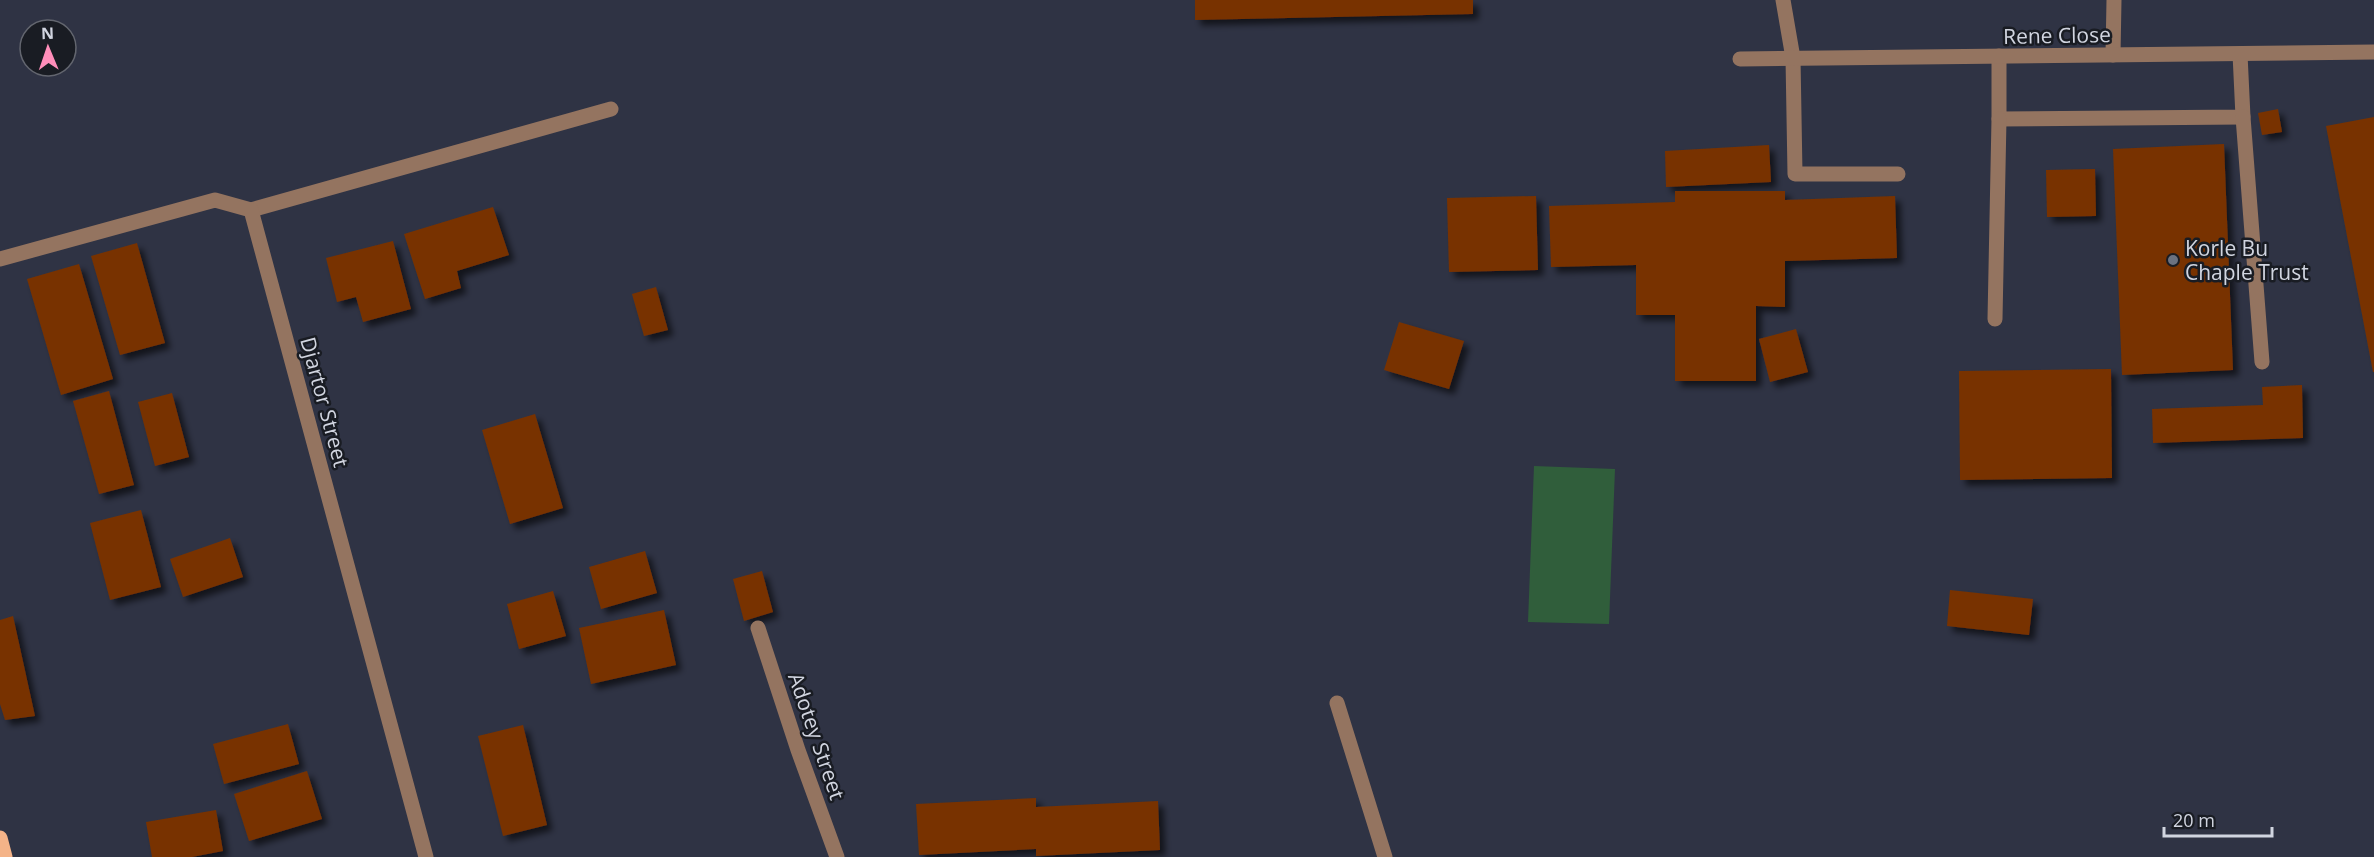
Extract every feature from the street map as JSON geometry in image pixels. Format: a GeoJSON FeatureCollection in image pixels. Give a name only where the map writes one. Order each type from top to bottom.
{"type":"FeatureCollection","features":[{"type":"Feature","properties":{"kind":"main road"},"geometry":{"type":"LineString","coordinates":[[0,838],[5,857]]}},
{"type":"Feature","properties":{"kind":"street"},"geometry":{"type":"LineString","coordinates":[[1783,0],[1793,58],[1795,174],[1898,174]]}},
{"type":"Feature","properties":{"kind":"street"},"geometry":{"type":"LineString","coordinates":[[2113,55],[2114,0]]}},
{"type":"Feature","properties":{"kind":"street","name":"Rene Close"},"geometry":{"type":"LineString","coordinates":[[1740,58],[2374,52]]}},
{"type":"Feature","properties":{"kind":"street"},"geometry":{"type":"LineString","coordinates":[[2240,54],[2262,362]]}},
{"type":"Feature","properties":{"kind":"street"},"geometry":{"type":"LineString","coordinates":[[1995,319],[1999,56]]}},
{"type":"Feature","properties":{"kind":"street"},"geometry":{"type":"LineString","coordinates":[[0,259],[215,200],[251,210],[611,109]]}},
{"type":"Feature","properties":{"kind":"street"},"geometry":{"type":"LineString","coordinates":[[1999,119],[2243,117]]}},
{"type":"Feature","properties":{"kind":"street","name":"Djartor Street"},"geometry":{"type":"LineString","coordinates":[[251,210],[426,857]]}},
{"type":"Feature","properties":{"kind":"street","name":"Adotey Street"},"geometry":{"type":"LineString","coordinates":[[758,628],[798,750],[837,857]]}},
{"type":"Feature","properties":{"kind":"street"},"geometry":{"type":"LineString","coordinates":[[1337,703],[1385,857]]}},
{"type":"Feature","properties":{"kind":"green space"},"geometry":{"type":"Polygon","coordinates":[[[1534,466],[1615,469],[1609,624],[1528,622],[1534,466]]]}},
{"type":"Feature","properties":{"kind":"building"},"geometry":{"type":"Polygon","coordinates":[[[1195,0],[1473,0],[1473,14],[1195,20],[1195,0]]]}},
{"type":"Feature","properties":{"kind":"building"},"geometry":{"type":"Polygon","coordinates":[[[2278,109],[2282,132],[2262,135],[2258,113],[2278,109]]]}},
{"type":"Feature","properties":{"kind":"building"},"geometry":{"type":"Polygon","coordinates":[[[2374,117],[2374,372],[2373,372],[2326,126],[2374,117]]]}},
{"type":"Feature","properties":{"kind":"building","name":"Korle Bu Chaple Trust"},"geometry":{"type":"Polygon","coordinates":[[[2224,144],[2233,370],[2122,375],[2113,149],[2224,144]]]}},
{"type":"Feature","properties":{"kind":"building"},"geometry":{"type":"Polygon","coordinates":[[[1769,145],[1771,182],[1666,187],[1665,151],[1769,145]]]}},
{"type":"Feature","properties":{"kind":"building"},"geometry":{"type":"Polygon","coordinates":[[[2095,169],[2096,216],[2047,217],[2046,170],[2095,169]]]}},
{"type":"Feature","properties":{"kind":"building"},"geometry":{"type":"Polygon","coordinates":[[[1675,191],[1785,191],[1785,200],[1895,196],[1897,258],[1785,261],[1785,307],[1756,306],[1756,381],[1675,381],[1675,315],[1636,315],[1636,265],[1551,267],[1549,206],[1675,202],[1675,191]]]}},
{"type":"Feature","properties":{"kind":"building"},"geometry":{"type":"Polygon","coordinates":[[[1536,196],[1538,270],[1449,272],[1447,198],[1536,196]]]}},
{"type":"Feature","properties":{"kind":"building"},"geometry":{"type":"Polygon","coordinates":[[[493,207],[509,255],[457,271],[461,288],[425,299],[404,234],[493,207]]]}},
{"type":"Feature","properties":{"kind":"building"},"geometry":{"type":"Polygon","coordinates":[[[393,241],[411,309],[363,322],[356,297],[337,302],[326,258],[393,241]]]}},
{"type":"Feature","properties":{"kind":"building"},"geometry":{"type":"Polygon","coordinates":[[[137,243],[165,343],[120,355],[91,256],[137,243]]]}},
{"type":"Feature","properties":{"kind":"building"},"geometry":{"type":"Polygon","coordinates":[[[79,264],[113,379],[61,395],[27,279],[79,264]]]}},
{"type":"Feature","properties":{"kind":"building"},"geometry":{"type":"Polygon","coordinates":[[[656,287],[668,330],[644,336],[632,294],[656,287]]]}},
{"type":"Feature","properties":{"kind":"building"},"geometry":{"type":"Polygon","coordinates":[[[1399,322],[1464,341],[1449,389],[1384,370],[1399,322]]]}},
{"type":"Feature","properties":{"kind":"building"},"geometry":{"type":"Polygon","coordinates":[[[1796,329],[1808,372],[1770,382],[1759,339],[1796,329]]]}},
{"type":"Feature","properties":{"kind":"building"},"geometry":{"type":"Polygon","coordinates":[[[2111,369],[2112,478],[1960,480],[1959,371],[2111,369]]]}},
{"type":"Feature","properties":{"kind":"building"},"geometry":{"type":"Polygon","coordinates":[[[2302,385],[2303,438],[2153,443],[2152,409],[2263,405],[2262,387],[2302,385]]]}},
{"type":"Feature","properties":{"kind":"building"},"geometry":{"type":"Polygon","coordinates":[[[109,391],[134,485],[99,494],[73,401],[109,391]]]}},
{"type":"Feature","properties":{"kind":"building"},"geometry":{"type":"Polygon","coordinates":[[[172,393],[189,457],[155,466],[138,402],[172,393]]]}},
{"type":"Feature","properties":{"kind":"building"},"geometry":{"type":"Polygon","coordinates":[[[535,414],[563,508],[510,524],[482,430],[535,414]]]}},
{"type":"Feature","properties":{"kind":"building"},"geometry":{"type":"Polygon","coordinates":[[[141,510],[161,587],[110,600],[90,523],[141,510]]]}},
{"type":"Feature","properties":{"kind":"building"},"geometry":{"type":"Polygon","coordinates":[[[230,538],[243,577],[183,597],[170,559],[230,538]]]}},
{"type":"Feature","properties":{"kind":"building"},"geometry":{"type":"Polygon","coordinates":[[[645,551],[657,593],[601,609],[589,567],[645,551]]]}},
{"type":"Feature","properties":{"kind":"building"},"geometry":{"type":"Polygon","coordinates":[[[762,571],[773,612],[744,621],[733,579],[762,571]]]}},
{"type":"Feature","properties":{"kind":"building"},"geometry":{"type":"Polygon","coordinates":[[[1950,590],[2033,599],[2029,635],[1947,626],[1950,590]]]}},
{"type":"Feature","properties":{"kind":"building"},"geometry":{"type":"Polygon","coordinates":[[[553,591],[566,636],[519,649],[507,604],[553,591]]]}},
{"type":"Feature","properties":{"kind":"building"},"geometry":{"type":"Polygon","coordinates":[[[664,610],[676,665],[591,684],[579,628],[664,610]]]}},
{"type":"Feature","properties":{"kind":"building"},"geometry":{"type":"Polygon","coordinates":[[[13,616],[35,716],[5,720],[0,704],[0,620],[13,616]]]}},
{"type":"Feature","properties":{"kind":"building"},"geometry":{"type":"Polygon","coordinates":[[[288,724],[299,764],[224,784],[213,744],[288,724]]]}},
{"type":"Feature","properties":{"kind":"building"},"geometry":{"type":"Polygon","coordinates":[[[523,725],[547,825],[503,836],[478,736],[523,725]]]}},
{"type":"Feature","properties":{"kind":"building"},"geometry":{"type":"Polygon","coordinates":[[[307,771],[322,819],[249,841],[234,794],[307,771]]]}},
{"type":"Feature","properties":{"kind":"building"},"geometry":{"type":"Polygon","coordinates":[[[1036,798],[1036,807],[1158,801],[1160,850],[1036,856],[1036,849],[919,855],[916,804],[1036,798]]]}},
{"type":"Feature","properties":{"kind":"building"},"geometry":{"type":"Polygon","coordinates":[[[216,810],[223,851],[192,857],[152,857],[146,822],[216,810]]]}},
{"type":"Feature","properties":{"kind":"place","name":"Korle Bu Chaple Trust"},"geometry":{"type":"Point","coordinates":[2173,260]}}]}
